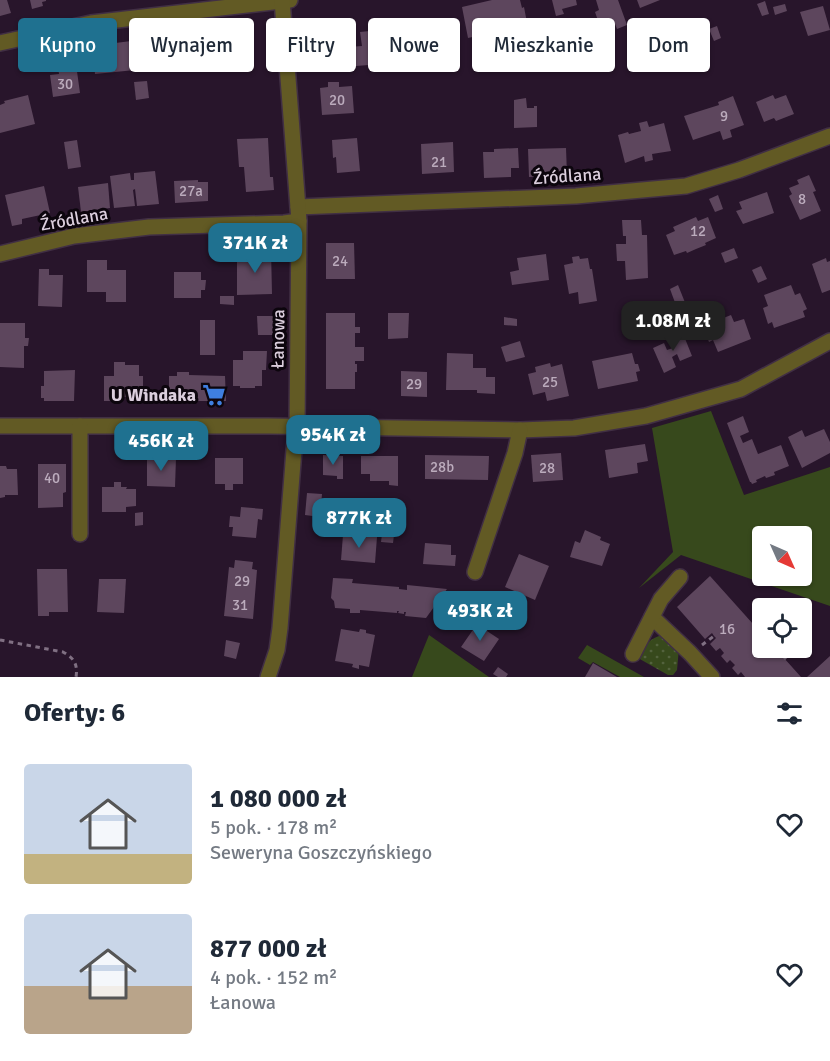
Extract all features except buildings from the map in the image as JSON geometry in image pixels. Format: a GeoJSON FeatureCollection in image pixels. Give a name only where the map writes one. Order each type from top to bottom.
{"type":"FeatureCollection","features":[{"type":"Feature","properties":{"kind":"street"},"geometry":{"type":"LineString","coordinates":[[0,43],[91,23],[284,0]]}},
{"type":"Feature","properties":{"kind":"street","name":"Łanowa"},"geometry":{"type":"LineString","coordinates":[[268,677],[277,650],[280,628],[297,427],[298,214],[284,0]]}},
{"type":"Feature","properties":{"kind":"street","name":"Źródlana"},"geometry":{"type":"LineString","coordinates":[[0,254],[74,237],[149,227],[284,223],[298,214],[576,196],[686,186],[739,170],[830,136]]}},
{"type":"Feature","properties":{"kind":"street"},"geometry":{"type":"LineString","coordinates":[[0,426],[520,430],[574,428],[645,416],[741,389],[830,341]]}},
{"type":"Feature","properties":{"kind":"street"},"geometry":{"type":"LineString","coordinates":[[76,529],[81,426]]}},
{"type":"Feature","properties":{"kind":"street"},"geometry":{"type":"LineString","coordinates":[[475,572],[515,453],[520,430]]}},
{"type":"Feature","properties":{"kind":"street"},"geometry":{"type":"LineString","coordinates":[[633,654],[661,598],[680,577]]}},
{"type":"Feature","properties":{"kind":"street"},"geometry":{"type":"LineString","coordinates":[[652,617],[712,677]]}},
{"type":"Feature","properties":{"kind":"path"},"geometry":{"type":"LineString","coordinates":[[0,640],[63,652],[77,664],[76,677]]}},
{"type":"Feature","properties":{"kind":"green space"},"geometry":{"type":"Polygon","coordinates":[[[711,411],[744,495],[830,467],[830,606],[772,586],[812,586],[812,526],[752,526],[752,579],[681,555],[639,588],[673,552],[652,428],[711,411]]]}},
{"type":"Feature","properties":{"kind":"green space"},"geometry":{"type":"Polygon","coordinates":[[[429,635],[489,677],[412,677],[429,635]]]}},
{"type":"Feature","properties":{"kind":"green space"},"geometry":{"type":"Polygon","coordinates":[[[659,636],[679,648],[677,670],[673,675],[668,675],[638,658],[649,642],[659,636]]]}},
{"type":"Feature","properties":{"kind":"green space"},"geometry":{"type":"Polygon","coordinates":[[[587,645],[644,677],[620,677],[593,662],[590,665],[578,658],[587,645]]]}},
{"type":"Feature","properties":{"kind":"place","name":"U Windaka"},"geometry":{"type":"Point","coordinates":[214,395]}}]}
